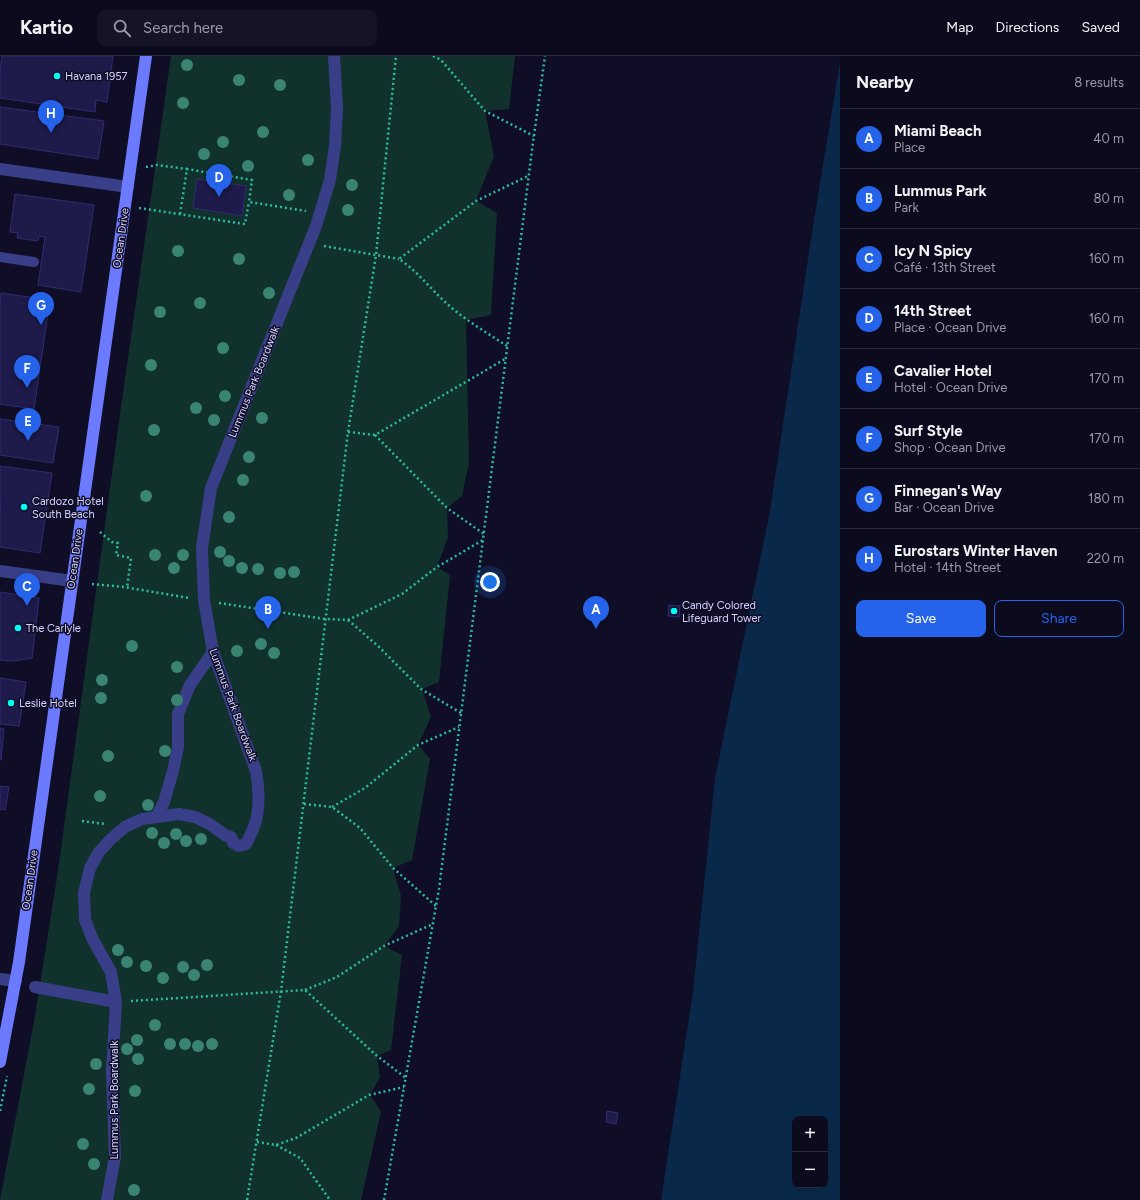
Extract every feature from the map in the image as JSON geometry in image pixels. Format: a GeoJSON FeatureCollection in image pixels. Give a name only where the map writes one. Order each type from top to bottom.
{"type":"FeatureCollection","features":[{"type":"Feature","properties":{"kind":"street","name":"Ocean Drive"},"geometry":{"type":"LineString","coordinates":[[0,1062],[16,982],[146,56]]}},
{"type":"Feature","properties":{"kind":"street","name":"Lummus Park Boardwalk"},"geometry":{"type":"LineString","coordinates":[[107,1200],[115,1157],[112,1072],[116,1002],[111,972],[93,940],[85,920],[84,893],[90,868],[99,852],[111,839],[126,827],[142,819],[179,814],[195,818],[208,823],[232,837],[233,842],[239,846],[246,844],[253,832],[258,814],[259,787],[256,771],[213,652],[204,600],[202,548],[211,488],[316,226],[330,180],[336,146],[337,108],[334,56]]}},
{"type":"Feature","properties":{"kind":"street"},"geometry":{"type":"LineString","coordinates":[[0,169],[128,187]]}},
{"type":"Feature","properties":{"kind":"street"},"geometry":{"type":"LineString","coordinates":[[0,571],[72,581]]}},
{"type":"Feature","properties":{"kind":"street"},"geometry":{"type":"LineString","coordinates":[[157,816],[164,802],[178,747],[178,714],[190,685],[213,652]]}},
{"type":"Feature","properties":{"kind":"street"},"geometry":{"type":"LineString","coordinates":[[0,979],[16,982]]}},
{"type":"Feature","properties":{"kind":"street"},"geometry":{"type":"LineString","coordinates":[[35,987],[116,1002]]}},
{"type":"Feature","properties":{"kind":"lane"},"geometry":{"type":"LineString","coordinates":[[0,257],[34,262]]}},
{"type":"Feature","properties":{"kind":"path"},"geometry":{"type":"LineString","coordinates":[[247,1200],[281,991],[348,432],[376,255],[396,56]]}},
{"type":"Feature","properties":{"kind":"path"},"geometry":{"type":"LineString","coordinates":[[433,56],[441,60],[485,111],[534,136]]}},
{"type":"Feature","properties":{"kind":"path"},"geometry":{"type":"LineString","coordinates":[[384,1200],[436,906],[460,726],[528,176],[545,56]]}},
{"type":"Feature","properties":{"kind":"path"},"geometry":{"type":"LineString","coordinates":[[139,208],[245,224],[252,180],[157,165],[152,167],[144,167]]}},
{"type":"Feature","properties":{"kind":"path"},"geometry":{"type":"LineString","coordinates":[[180,214],[187,169]]}},
{"type":"Feature","properties":{"kind":"path"},"geometry":{"type":"LineString","coordinates":[[399,259],[476,201],[528,176]]}},
{"type":"Feature","properties":{"kind":"path"},"geometry":{"type":"LineString","coordinates":[[249,202],[320,213]]}},
{"type":"Feature","properties":{"kind":"path"},"geometry":{"type":"LineString","coordinates":[[316,226],[328,231],[324,246],[399,259],[407,264],[445,302],[466,320],[507,346]]}},
{"type":"Feature","properties":{"kind":"path"},"geometry":{"type":"LineString","coordinates":[[348,432],[375,435],[506,358]]}},
{"type":"Feature","properties":{"kind":"path"},"geometry":{"type":"LineString","coordinates":[[375,435],[447,508],[484,534]]}},
{"type":"Feature","properties":{"kind":"path"},"geometry":{"type":"LineString","coordinates":[[100,532],[112,542],[118,543],[116,555],[131,558],[127,588]]}},
{"type":"Feature","properties":{"kind":"path"},"geometry":{"type":"LineString","coordinates":[[92,584],[127,588],[325,619],[348,620],[402,594],[437,567],[483,540]]}},
{"type":"Feature","properties":{"kind":"path"},"geometry":{"type":"LineString","coordinates":[[348,620],[378,646],[422,689],[461,713]]}},
{"type":"Feature","properties":{"kind":"path"},"geometry":{"type":"LineString","coordinates":[[332,807],[365,788],[418,745],[460,726]]}},
{"type":"Feature","properties":{"kind":"path"},"geometry":{"type":"LineString","coordinates":[[304,804],[332,807],[360,828],[393,868],[436,906]]}},
{"type":"Feature","properties":{"kind":"path"},"geometry":{"type":"LineString","coordinates":[[116,1002],[305,990],[337,977],[384,946],[433,924]]}},
{"type":"Feature","properties":{"kind":"path"},"geometry":{"type":"LineString","coordinates":[[305,990],[377,1056],[406,1078]]}},
{"type":"Feature","properties":{"kind":"path"},"geometry":{"type":"LineString","coordinates":[[276,1145],[296,1138],[370,1095],[404,1087]]}},
{"type":"Feature","properties":{"kind":"path"},"geometry":{"type":"LineString","coordinates":[[257,1142],[276,1145],[300,1158],[330,1200]]}},
{"type":"Feature","properties":{"kind":"green space"},"geometry":{"type":"Polygon","coordinates":[[[171,56],[515,56],[509,109],[485,111],[494,156],[476,201],[497,213],[491,315],[466,320],[469,463],[462,496],[447,508],[448,537],[437,567],[450,575],[439,682],[422,689],[431,717],[418,745],[430,759],[412,860],[393,868],[401,896],[399,926],[384,946],[402,955],[391,1050],[377,1056],[380,1077],[370,1095],[381,1112],[361,1200],[0,1200],[34,1022],[58,871],[121,407],[171,56]]]}},
{"type":"Feature","properties":{"kind":"water"},"geometry":{"type":"Polygon","coordinates":[[[840,63],[840,1200],[661,1200],[693,992],[715,778],[770,511],[813,226],[840,63]]]}},
{"type":"Feature","properties":{"kind":"building"},"geometry":{"type":"Polygon","coordinates":[[[2,56],[113,56],[107,102],[96,100],[95,112],[0,98],[0,71],[2,56]]]}},
{"type":"Feature","properties":{"kind":"building"},"geometry":{"type":"Polygon","coordinates":[[[0,107],[104,121],[98,159],[0,144],[0,107]]]}},
{"type":"Feature","properties":{"kind":"building"},"geometry":{"type":"Polygon","coordinates":[[[197,179],[246,186],[242,216],[193,208],[197,179]]]}},
{"type":"Feature","properties":{"kind":"building"},"geometry":{"type":"Polygon","coordinates":[[[15,194],[94,205],[81,292],[38,285],[45,237],[39,236],[38,241],[17,238],[18,233],[10,232],[15,194]]]}},
{"type":"Feature","properties":{"kind":"building"},"geometry":{"type":"Polygon","coordinates":[[[1,293],[50,300],[34,409],[0,404],[1,293]]]}},
{"type":"Feature","properties":{"kind":"building"},"geometry":{"type":"Polygon","coordinates":[[[0,419],[59,427],[53,463],[0,455],[0,419]]]}},
{"type":"Feature","properties":{"kind":"building","name":"Cardozo Hotel South Beach"},"geometry":{"type":"Polygon","coordinates":[[[0,466],[52,473],[40,553],[0,547],[0,466]]]}},
{"type":"Feature","properties":{"kind":"building","name":"The Carlyle"},"geometry":{"type":"Polygon","coordinates":[[[0,592],[39,598],[32,658],[14,661],[0,660],[0,592]]]}},
{"type":"Feature","properties":{"kind":"building","name":"Candy Colored Lifeguard Tower"},"geometry":{"type":"Polygon","coordinates":[[[669,605],[680,606],[679,617],[668,616],[669,605]]]}},
{"type":"Feature","properties":{"kind":"building","name":"Leslie Hotel"},"geometry":{"type":"Polygon","coordinates":[[[0,678],[26,682],[19,726],[0,724],[0,678]]]}},
{"type":"Feature","properties":{"kind":"building"},"geometry":{"type":"Polygon","coordinates":[[[0,728],[4,729],[1,760],[0,760],[0,728]]]}},
{"type":"Feature","properties":{"kind":"building"},"geometry":{"type":"Polygon","coordinates":[[[0,786],[9,787],[5,810],[0,809],[0,786]]]}},
{"type":"Feature","properties":{"kind":"building"},"geometry":{"type":"Polygon","coordinates":[[[607,1111],[618,1113],[616,1124],[606,1122],[607,1111]]]}},
{"type":"Feature","properties":{"kind":"place","name":"Havana 1957"},"geometry":{"type":"Point","coordinates":[57,76]}},
{"type":"Feature","properties":{"kind":"place","name":"Eurostars Winter Haven"},"geometry":{"type":"Point","coordinates":[51,133]}},
{"type":"Feature","properties":{"kind":"place","name":"14th Street"},"geometry":{"type":"Point","coordinates":[219,197]}},
{"type":"Feature","properties":{"kind":"place","name":"Finnegan's Way"},"geometry":{"type":"Point","coordinates":[41,325]}},
{"type":"Feature","properties":{"kind":"place","name":"Surf Style"},"geometry":{"type":"Point","coordinates":[27,388]}},
{"type":"Feature","properties":{"kind":"place","name":"Cavalier Hotel"},"geometry":{"type":"Point","coordinates":[28,441]}},
{"type":"Feature","properties":{"kind":"place","name":"Cardozo Hotel South Beach"},"geometry":{"type":"Point","coordinates":[24,507]}},
{"type":"Feature","properties":{"kind":"place","name":"Icy N Spicy"},"geometry":{"type":"Point","coordinates":[27,606]}},
{"type":"Feature","properties":{"kind":"place","name":"Candy Colored Lifeguard Tower"},"geometry":{"type":"Point","coordinates":[674,611]}},
{"type":"Feature","properties":{"kind":"place","name":"The Carlyle"},"geometry":{"type":"Point","coordinates":[18,628]}},
{"type":"Feature","properties":{"kind":"place","name":"Lummus Park"},"geometry":{"type":"Point","coordinates":[268,629]}},
{"type":"Feature","properties":{"kind":"place","name":"Miami Beach"},"geometry":{"type":"Point","coordinates":[596,629]}},
{"type":"Feature","properties":{"kind":"place","name":"Leslie Hotel"},"geometry":{"type":"Point","coordinates":[11,703]}}]}
